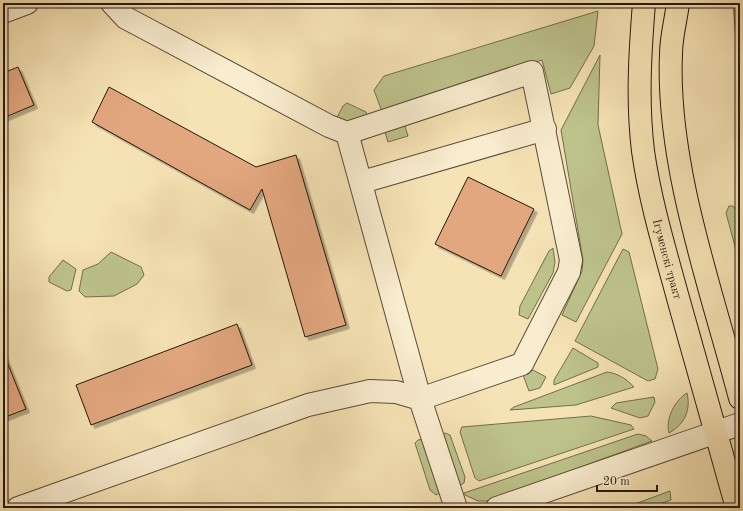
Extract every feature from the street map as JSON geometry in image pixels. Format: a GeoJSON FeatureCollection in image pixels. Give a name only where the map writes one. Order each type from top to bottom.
{"type":"FeatureCollection","features":[{"type":"Feature","properties":{"kind":"main road","name":"Ігуменскі тракт"},"geometry":{"type":"LineString","coordinates":[[644,3],[639,62],[639,106],[643,152],[652,200],[666,255],[737,508]]}},
{"type":"Feature","properties":{"kind":"main road"},"geometry":{"type":"LineString","coordinates":[[678,3],[670,53],[671,96],[676,142],[685,190],[703,263],[740,398]]}},
{"type":"Feature","properties":{"kind":"street"},"geometry":{"type":"LineString","coordinates":[[3,12],[27,3]]}},
{"type":"Feature","properties":{"kind":"street"},"geometry":{"type":"LineString","coordinates":[[18,508],[308,405],[370,391],[396,392],[420,399],[522,364],[569,272],[571,260],[532,72],[347,133],[328,126],[126,18],[112,3]]}},
{"type":"Feature","properties":{"kind":"street"},"geometry":{"type":"LineString","coordinates":[[362,182],[545,129]]}},
{"type":"Feature","properties":{"kind":"street"},"geometry":{"type":"LineString","coordinates":[[347,133],[362,182],[420,399],[456,508]]}},
{"type":"Feature","properties":{"kind":"street"},"geometry":{"type":"LineString","coordinates":[[497,508],[740,424]]}},
{"type":"Feature","properties":{"kind":"green space"},"geometry":{"type":"Polygon","coordinates":[[[733,3],[740,3],[740,94],[733,3]]]}},
{"type":"Feature","properties":{"kind":"green space"},"geometry":{"type":"Polygon","coordinates":[[[598,11],[594,46],[570,88],[551,94],[542,60],[414,101],[384,117],[374,90],[384,76],[598,11]]]}},
{"type":"Feature","properties":{"kind":"green space"},"geometry":{"type":"Polygon","coordinates":[[[600,55],[598,125],[622,234],[576,322],[562,315],[582,271],[583,260],[561,130],[600,55]]]}},
{"type":"Feature","properties":{"kind":"green space"},"geometry":{"type":"Polygon","coordinates":[[[347,103],[366,112],[369,121],[334,123],[343,106],[347,103]]]}},
{"type":"Feature","properties":{"kind":"green space"},"geometry":{"type":"Polygon","coordinates":[[[404,123],[408,136],[388,142],[384,129],[404,123]]]}},
{"type":"Feature","properties":{"kind":"green space"},"geometry":{"type":"Polygon","coordinates":[[[729,206],[733,206],[736,211],[740,225],[740,265],[726,213],[729,206]]]}},
{"type":"Feature","properties":{"kind":"green space"},"geometry":{"type":"Polygon","coordinates":[[[553,248],[555,262],[553,273],[528,319],[519,315],[520,306],[549,251],[553,248]]]}},
{"type":"Feature","properties":{"kind":"green space"},"geometry":{"type":"Polygon","coordinates":[[[623,249],[629,252],[658,369],[655,379],[648,381],[575,341],[623,249]]]}},
{"type":"Feature","properties":{"kind":"green space"},"geometry":{"type":"Polygon","coordinates":[[[111,252],[141,267],[144,275],[137,284],[114,296],[85,297],[79,291],[83,270],[98,264],[111,252]]]}},
{"type":"Feature","properties":{"kind":"green space"},"geometry":{"type":"Polygon","coordinates":[[[63,260],[76,269],[71,290],[67,291],[49,282],[49,277],[63,260]]]}},
{"type":"Feature","properties":{"kind":"green space"},"geometry":{"type":"Polygon","coordinates":[[[573,348],[598,363],[598,367],[554,385],[554,380],[573,348]]]}},
{"type":"Feature","properties":{"kind":"green space"},"geometry":{"type":"Polygon","coordinates":[[[533,370],[546,377],[540,388],[529,391],[523,375],[533,370]]]}},
{"type":"Feature","properties":{"kind":"green space"},"geometry":{"type":"Polygon","coordinates":[[[607,372],[622,377],[634,387],[576,405],[510,410],[514,407],[607,372]]]}},
{"type":"Feature","properties":{"kind":"green space"},"geometry":{"type":"Polygon","coordinates":[[[687,393],[688,405],[686,416],[675,429],[669,433],[668,422],[672,410],[679,400],[687,393]]]}},
{"type":"Feature","properties":{"kind":"green space"},"geometry":{"type":"Polygon","coordinates":[[[654,397],[655,402],[648,416],[640,418],[611,408],[616,403],[654,397]]]}},
{"type":"Feature","properties":{"kind":"green space"},"geometry":{"type":"Polygon","coordinates":[[[591,416],[631,425],[634,429],[479,481],[475,478],[460,432],[462,427],[591,416]]]}},
{"type":"Feature","properties":{"kind":"green space"},"geometry":{"type":"Polygon","coordinates":[[[445,433],[450,435],[465,477],[464,483],[459,486],[440,435],[445,433]]]}},
{"type":"Feature","properties":{"kind":"green space"},"geometry":{"type":"Polygon","coordinates":[[[638,434],[646,436],[652,441],[487,501],[478,501],[465,495],[464,493],[638,434]]]}},
{"type":"Feature","properties":{"kind":"green space"},"geometry":{"type":"Polygon","coordinates":[[[424,439],[442,492],[436,495],[430,490],[415,443],[418,440],[424,439]]]}},
{"type":"Feature","properties":{"kind":"green space"},"geometry":{"type":"Polygon","coordinates":[[[670,491],[671,500],[648,508],[624,508],[670,491]]]}},
{"type":"Feature","properties":{"kind":"building"},"geometry":{"type":"Polygon","coordinates":[[[18,67],[34,105],[3,118],[3,73],[18,67]]]}},
{"type":"Feature","properties":{"kind":"building"},"geometry":{"type":"Polygon","coordinates":[[[109,87],[256,167],[296,155],[346,325],[305,337],[262,189],[250,210],[92,122],[109,87]]]}},
{"type":"Feature","properties":{"kind":"building"},"geometry":{"type":"Polygon","coordinates":[[[468,177],[534,209],[501,276],[435,244],[468,177]]]}},
{"type":"Feature","properties":{"kind":"building"},"geometry":{"type":"Polygon","coordinates":[[[237,324],[252,365],[91,425],[76,385],[237,324]]]}},
{"type":"Feature","properties":{"kind":"building"},"geometry":{"type":"Polygon","coordinates":[[[3,352],[26,409],[3,418],[3,352]]]}}]}
